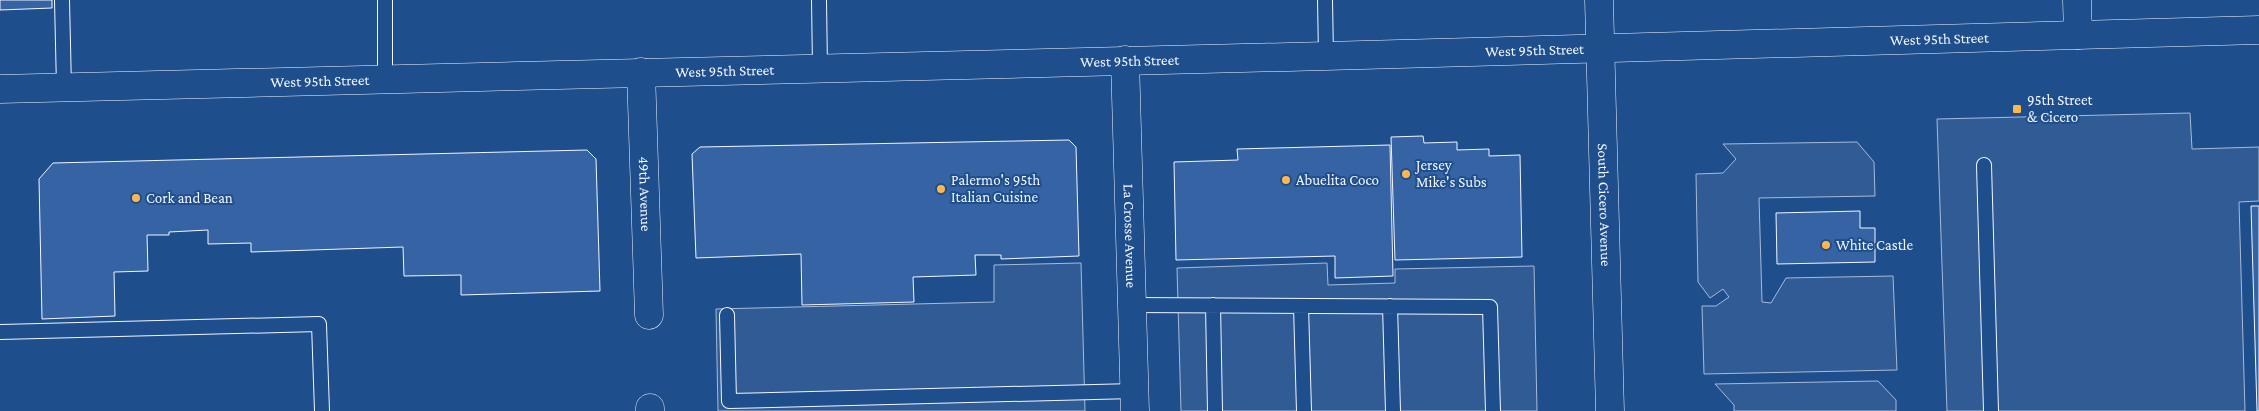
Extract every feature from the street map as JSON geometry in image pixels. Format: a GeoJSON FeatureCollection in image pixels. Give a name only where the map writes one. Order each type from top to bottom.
{"type":"FeatureCollection","features":[{"type":"Feature","properties":{"kind":"main road","name":"South Cicero Avenue"},"geometry":{"type":"LineString","coordinates":[[1599,0],[1610,411]]}},
{"type":"Feature","properties":{"kind":"main road"},"geometry":{"type":"LineString","coordinates":[[2077,0],[2078,35]]}},
{"type":"Feature","properties":{"kind":"main road","name":"West 95th Street"},"geometry":{"type":"LineString","coordinates":[[0,90],[2259,30]]}},
{"type":"Feature","properties":{"kind":"main road","name":"La Crosse Avenue"},"geometry":{"type":"LineString","coordinates":[[1125,60],[1134,401]]}},
{"type":"Feature","properties":{"kind":"main road","name":"49th Avenue"},"geometry":{"type":"LineString","coordinates":[[641,72],[649,315]]}},
{"type":"Feature","properties":{"kind":"lane"},"geometry":{"type":"LineString","coordinates":[[62,0],[64,88]]}},
{"type":"Feature","properties":{"kind":"lane"},"geometry":{"type":"LineString","coordinates":[[385,0],[385,79]]}},
{"type":"Feature","properties":{"kind":"lane"},"geometry":{"type":"LineString","coordinates":[[819,0],[820,68]]}},
{"type":"Feature","properties":{"kind":"lane"},"geometry":{"type":"LineString","coordinates":[[1325,0],[1326,56]]}},
{"type":"Feature","properties":{"kind":"lane"},"geometry":{"type":"LineString","coordinates":[[1984,166],[1991,411]]}},
{"type":"Feature","properties":{"kind":"lane"},"geometry":{"type":"LineString","coordinates":[[1132,305],[1490,307],[1493,411]]}},
{"type":"Feature","properties":{"kind":"lane"},"geometry":{"type":"LineString","coordinates":[[1213,305],[1215,411]]}},
{"type":"Feature","properties":{"kind":"lane"},"geometry":{"type":"LineString","coordinates":[[1301,306],[1304,411]]}},
{"type":"Feature","properties":{"kind":"lane"},"geometry":{"type":"LineString","coordinates":[[1390,306],[1392,411]]}},
{"type":"Feature","properties":{"kind":"lane"},"geometry":{"type":"LineString","coordinates":[[727,315],[729,401],[1134,401]]}},
{"type":"Feature","properties":{"kind":"lane"},"geometry":{"type":"LineString","coordinates":[[0,332],[319,324],[322,411]]}},
{"type":"Feature","properties":{"kind":"shaded area"},"geometry":{"type":"Polygon","coordinates":[[[2190,113],[2192,149],[2259,147],[2259,201],[2239,202],[2245,411],[1947,411],[1937,119],[2190,113]]]}},
{"type":"Feature","properties":{"kind":"shaded area"},"geometry":{"type":"Polygon","coordinates":[[[1857,142],[1874,162],[1875,196],[1759,198],[1762,302],[1771,303],[1786,278],[1893,276],[1897,370],[1704,374],[1702,306],[1716,306],[1729,297],[1723,289],[1710,298],[1698,282],[1696,174],[1723,173],[1736,159],[1723,144],[1857,142]]]}},
{"type":"Feature","properties":{"kind":"shaded area"},"geometry":{"type":"Polygon","coordinates":[[[1081,263],[1085,411],[718,411],[716,309],[994,302],[994,265],[1081,263]]]}},
{"type":"Feature","properties":{"kind":"shaded area"},"geometry":{"type":"Polygon","coordinates":[[[1327,263],[1328,285],[1395,283],[1395,269],[1534,266],[1537,411],[1181,411],[1177,268],[1327,263]]]}},
{"type":"Feature","properties":{"kind":"shaded area"},"geometry":{"type":"Polygon","coordinates":[[[1878,381],[1896,400],[1896,411],[1734,411],[1734,405],[1715,384],[1878,381]]]}},
{"type":"Feature","properties":{"kind":"building"},"geometry":{"type":"Polygon","coordinates":[[[0,0],[52,0],[52,8],[0,10],[0,0]]]}},
{"type":"Feature","properties":{"kind":"building"},"geometry":{"type":"Polygon","coordinates":[[[1423,136],[1424,143],[1457,142],[1457,150],[1489,149],[1489,156],[1520,155],[1522,257],[1395,260],[1391,137],[1423,136]]]}},
{"type":"Feature","properties":{"kind":"building"},"geometry":{"type":"Polygon","coordinates":[[[1069,140],[1076,147],[1079,256],[1001,259],[1001,255],[975,255],[976,275],[913,277],[914,302],[802,305],[801,254],[696,258],[692,154],[700,147],[1069,140]]]}},
{"type":"Feature","properties":{"kind":"building"},"geometry":{"type":"Polygon","coordinates":[[[1390,145],[1393,276],[1335,278],[1335,256],[1176,260],[1174,162],[1238,160],[1237,149],[1390,145]]]}},
{"type":"Feature","properties":{"kind":"building"},"geometry":{"type":"Polygon","coordinates":[[[587,150],[596,159],[600,291],[461,295],[461,275],[404,276],[403,247],[251,252],[251,243],[208,244],[208,230],[169,232],[169,235],[147,235],[148,271],[114,272],[115,316],[42,319],[39,179],[53,163],[587,150]]]}},
{"type":"Feature","properties":{"kind":"building"},"geometry":{"type":"Polygon","coordinates":[[[2251,206],[2259,206],[2259,411],[2257,411],[2251,206]]]}},
{"type":"Feature","properties":{"kind":"building","name":"White Castle"},"geometry":{"type":"Polygon","coordinates":[[[1860,211],[1860,228],[1875,228],[1875,262],[1777,264],[1776,213],[1860,211]]]}},
{"type":"Feature","properties":{"kind":"place","name":"95th Street & Cicero"},"geometry":{"type":"Point","coordinates":[2017,109]}},
{"type":"Feature","properties":{"kind":"place","name":"Jersey Mike's Subs"},"geometry":{"type":"Point","coordinates":[1406,174]}},
{"type":"Feature","properties":{"kind":"place","name":"Abuelita Coco"},"geometry":{"type":"Point","coordinates":[1286,180]}},
{"type":"Feature","properties":{"kind":"place","name":"Palermo's 95th Italian Cuisine"},"geometry":{"type":"Point","coordinates":[941,189]}},
{"type":"Feature","properties":{"kind":"place","name":"Cork and Bean"},"geometry":{"type":"Point","coordinates":[136,198]}},
{"type":"Feature","properties":{"kind":"place","name":"White Castle"},"geometry":{"type":"Point","coordinates":[1826,245]}}]}
